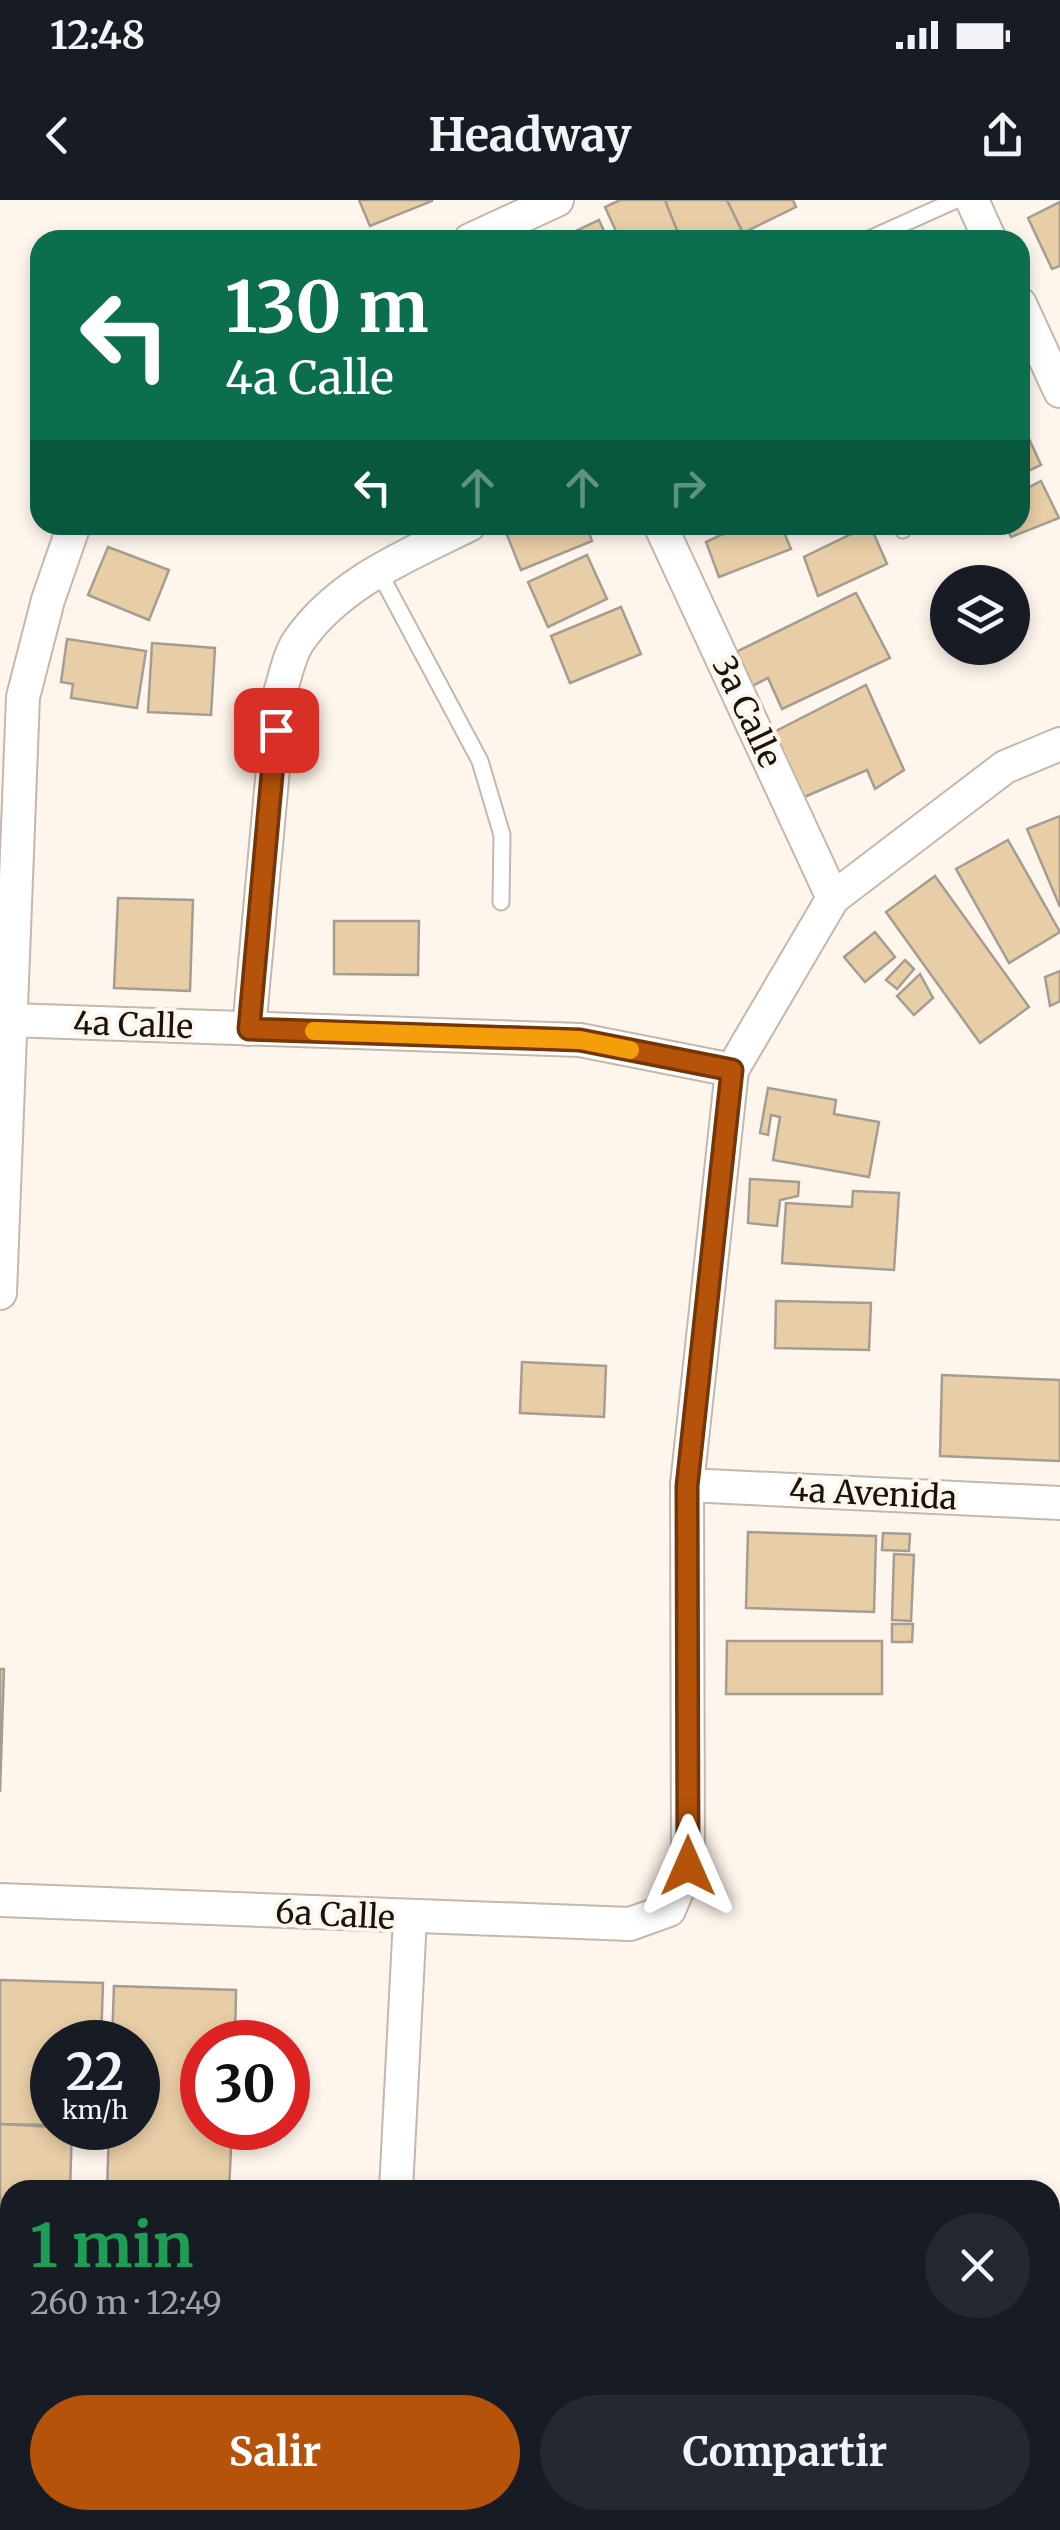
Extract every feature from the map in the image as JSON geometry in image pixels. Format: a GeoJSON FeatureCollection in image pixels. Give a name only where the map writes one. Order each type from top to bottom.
{"type":"FeatureCollection","features":[{"type":"Feature","properties":{"kind":"street"},"geometry":{"type":"LineString","coordinates":[[492,230],[558,200]]}},
{"type":"Feature","properties":{"kind":"street"},"geometry":{"type":"LineString","coordinates":[[972,200],[986,230]]}},
{"type":"Feature","properties":{"kind":"street"},"geometry":{"type":"LineString","coordinates":[[1030,326],[1060,391]]}},
{"type":"Feature","properties":{"kind":"street"},"geometry":{"type":"LineString","coordinates":[[0,1294],[23,697],[48,600],[71,535]]}},
{"type":"Feature","properties":{"kind":"street"},"geometry":{"type":"LineString","coordinates":[[249,1029],[280,693],[296,645],[325,610],[378,570],[449,535]]}},
{"type":"Feature","properties":{"kind":"street","name":"3a Calle"},"geometry":{"type":"LineString","coordinates":[[665,535],[833,898]]}},
{"type":"Feature","properties":{"kind":"street"},"geometry":{"type":"LineString","coordinates":[[687,1486],[732,1070],[833,898],[1005,767],[1060,744]]}},
{"type":"Feature","properties":{"kind":"street","name":"4a Calle"},"geometry":{"type":"LineString","coordinates":[[10,1020],[580,1040],[732,1070]]}},
{"type":"Feature","properties":{"kind":"street","name":"4a Avenida"},"geometry":{"type":"LineString","coordinates":[[687,1486],[1060,1504]]}},
{"type":"Feature","properties":{"kind":"street","name":"6a Calle"},"geometry":{"type":"LineString","coordinates":[[0,1900],[630,1924],[668,1910],[688,1866],[687,1486]]}},
{"type":"Feature","properties":{"kind":"street"},"geometry":{"type":"LineString","coordinates":[[397,2180],[410,1918]]}},
{"type":"Feature","properties":{"kind":"lane"},"geometry":{"type":"LineString","coordinates":[[890,230],[956,200]]}},
{"type":"Feature","properties":{"kind":"lane"},"geometry":{"type":"LineString","coordinates":[[378,570],[480,761],[502,835],[501,902]]}},
{"type":"Feature","properties":{"kind":"building"},"geometry":{"type":"Polygon","coordinates":[[[359,200],[432,200],[432,201],[370,226],[359,200]]]}},
{"type":"Feature","properties":{"kind":"building"},"geometry":{"type":"Polygon","coordinates":[[[620,200],[665,200],[677,230],[615,230],[605,207],[620,200]]]}},
{"type":"Feature","properties":{"kind":"building"},"geometry":{"type":"Polygon","coordinates":[[[665,200],[727,200],[742,230],[677,230],[665,200]]]}},
{"type":"Feature","properties":{"kind":"building"},"geometry":{"type":"Polygon","coordinates":[[[727,200],[793,200],[796,207],[742,230],[727,200]]]}},
{"type":"Feature","properties":{"kind":"building"},"geometry":{"type":"Polygon","coordinates":[[[1060,202],[1060,266],[1052,269],[1028,218],[1060,202]]]}},
{"type":"Feature","properties":{"kind":"building"},"geometry":{"type":"Polygon","coordinates":[[[599,220],[604,230],[578,230],[599,220]]]}},
{"type":"Feature","properties":{"kind":"building"},"geometry":{"type":"Polygon","coordinates":[[[1030,441],[1041,465],[1030,470],[1030,441]]]}},
{"type":"Feature","properties":{"kind":"building"},"geometry":{"type":"Polygon","coordinates":[[[1041,481],[1059,518],[1030,529],[1030,487],[1041,481]]]}},
{"type":"Feature","properties":{"kind":"building"},"geometry":{"type":"Polygon","coordinates":[[[507,535],[590,535],[592,541],[521,570],[507,535]]]}},
{"type":"Feature","properties":{"kind":"building"},"geometry":{"type":"Polygon","coordinates":[[[721,535],[785,535],[791,549],[719,577],[706,542],[721,535]]]}},
{"type":"Feature","properties":{"kind":"building"},"geometry":{"type":"Polygon","coordinates":[[[849,535],[874,535],[887,564],[818,596],[804,557],[849,535]]]}},
{"type":"Feature","properties":{"kind":"building"},"geometry":{"type":"Polygon","coordinates":[[[108,547],[169,570],[149,620],[88,595],[108,547]]]}},
{"type":"Feature","properties":{"kind":"building"},"geometry":{"type":"Polygon","coordinates":[[[587,555],[607,599],[548,627],[528,582],[587,555]]]}},
{"type":"Feature","properties":{"kind":"building"},"geometry":{"type":"Polygon","coordinates":[[[856,593],[890,658],[782,709],[768,678],[750,687],[732,654],[856,593]]]}},
{"type":"Feature","properties":{"kind":"building"},"geometry":{"type":"Polygon","coordinates":[[[621,607],[641,654],[570,683],[551,636],[621,607]]]}},
{"type":"Feature","properties":{"kind":"building"},"geometry":{"type":"Polygon","coordinates":[[[67,639],[146,651],[137,708],[71,698],[73,684],[61,682],[67,639]]]}},
{"type":"Feature","properties":{"kind":"building"},"geometry":{"type":"Polygon","coordinates":[[[152,643],[215,648],[211,715],[148,712],[152,643]]]}},
{"type":"Feature","properties":{"kind":"building"},"geometry":{"type":"Polygon","coordinates":[[[866,685],[904,770],[875,789],[867,770],[802,798],[772,733],[866,685]]]}},
{"type":"Feature","properties":{"kind":"building"},"geometry":{"type":"Polygon","coordinates":[[[1060,816],[1060,907],[1027,829],[1060,816]]]}},
{"type":"Feature","properties":{"kind":"building"},"geometry":{"type":"Polygon","coordinates":[[[1008,840],[1060,932],[1009,963],[956,869],[1008,840]]]}},
{"type":"Feature","properties":{"kind":"building"},"geometry":{"type":"Polygon","coordinates":[[[935,876],[1029,1007],[980,1043],[886,912],[935,876]]]}},
{"type":"Feature","properties":{"kind":"building"},"geometry":{"type":"Polygon","coordinates":[[[118,898],[193,900],[190,991],[114,988],[118,898]]]}},
{"type":"Feature","properties":{"kind":"building"},"geometry":{"type":"Polygon","coordinates":[[[334,921],[419,921],[418,975],[334,974],[334,921]]]}},
{"type":"Feature","properties":{"kind":"building"},"geometry":{"type":"Polygon","coordinates":[[[875,932],[895,957],[865,982],[844,957],[875,932]]]}},
{"type":"Feature","properties":{"kind":"building"},"geometry":{"type":"Polygon","coordinates":[[[905,960],[914,969],[897,989],[886,980],[905,960]]]}},
{"type":"Feature","properties":{"kind":"building"},"geometry":{"type":"Polygon","coordinates":[[[1060,971],[1060,1001],[1050,1006],[1045,977],[1060,971]]]}},
{"type":"Feature","properties":{"kind":"building"},"geometry":{"type":"Polygon","coordinates":[[[920,974],[933,998],[914,1015],[897,996],[920,974]]]}},
{"type":"Feature","properties":{"kind":"building"},"geometry":{"type":"Polygon","coordinates":[[[768,1088],[836,1100],[834,1114],[879,1122],[869,1177],[773,1160],[780,1117],[771,1115],[768,1135],[760,1133],[768,1088]]]}},
{"type":"Feature","properties":{"kind":"building"},"geometry":{"type":"Polygon","coordinates":[[[750,1179],[799,1182],[798,1196],[780,1200],[777,1226],[748,1223],[750,1179]]]}},
{"type":"Feature","properties":{"kind":"building"},"geometry":{"type":"Polygon","coordinates":[[[853,1191],[899,1193],[894,1270],[782,1263],[786,1203],[852,1207],[853,1191]]]}},
{"type":"Feature","properties":{"kind":"building"},"geometry":{"type":"Polygon","coordinates":[[[776,1301],[871,1303],[869,1350],[775,1348],[776,1301]]]}},
{"type":"Feature","properties":{"kind":"building"},"geometry":{"type":"Polygon","coordinates":[[[522,1362],[606,1366],[604,1417],[520,1413],[522,1362]]]}},
{"type":"Feature","properties":{"kind":"building"},"geometry":{"type":"Polygon","coordinates":[[[942,1375],[1060,1380],[1060,1461],[940,1456],[942,1375]]]}},
{"type":"Feature","properties":{"kind":"building"},"geometry":{"type":"Polygon","coordinates":[[[748,1532],[876,1536],[874,1612],[746,1608],[748,1532]]]}},
{"type":"Feature","properties":{"kind":"building"},"geometry":{"type":"Polygon","coordinates":[[[883,1533],[910,1534],[909,1551],[882,1550],[883,1533]]]}},
{"type":"Feature","properties":{"kind":"building"},"geometry":{"type":"Polygon","coordinates":[[[894,1554],[914,1555],[911,1621],[892,1620],[894,1554]]]}},
{"type":"Feature","properties":{"kind":"building"},"geometry":{"type":"Polygon","coordinates":[[[892,1624],[913,1624],[912,1642],[892,1642],[892,1624]]]}},
{"type":"Feature","properties":{"kind":"building"},"geometry":{"type":"Polygon","coordinates":[[[727,1641],[882,1641],[882,1694],[726,1694],[727,1641]]]}},
{"type":"Feature","properties":{"kind":"building"},"geometry":{"type":"Polygon","coordinates":[[[0,1669],[4,1669],[0,1792],[0,1669]]]}},
{"type":"Feature","properties":{"kind":"building"},"geometry":{"type":"Polygon","coordinates":[[[0,1980],[103,1983],[102,2020],[30,2020],[30,2125],[0,2124],[0,1980]]]}},
{"type":"Feature","properties":{"kind":"building"},"geometry":{"type":"Polygon","coordinates":[[[114,1986],[236,1990],[235,2020],[180,2020],[180,2150],[231,2150],[229,2180],[107,2180],[108,2150],[160,2150],[160,2020],[113,2020],[114,1986]]]}},
{"type":"Feature","properties":{"kind":"building"},"geometry":{"type":"Polygon","coordinates":[[[0,2124],[30,2126],[30,2150],[71,2150],[70,2180],[0,2180],[0,2124]]]}},
{"type":"Feature","properties":{"kind":"slow traffic"},"geometry":{"type":"LineString","coordinates":[[314,1031],[580,1040],[630,1050]]}},
{"type":"Feature","properties":{"kind":"route"},"geometry":{"type":"LineString","coordinates":[[276,730],[249,1029],[580,1040],[732,1070],[687,1486],[688,1866]]}}]}
